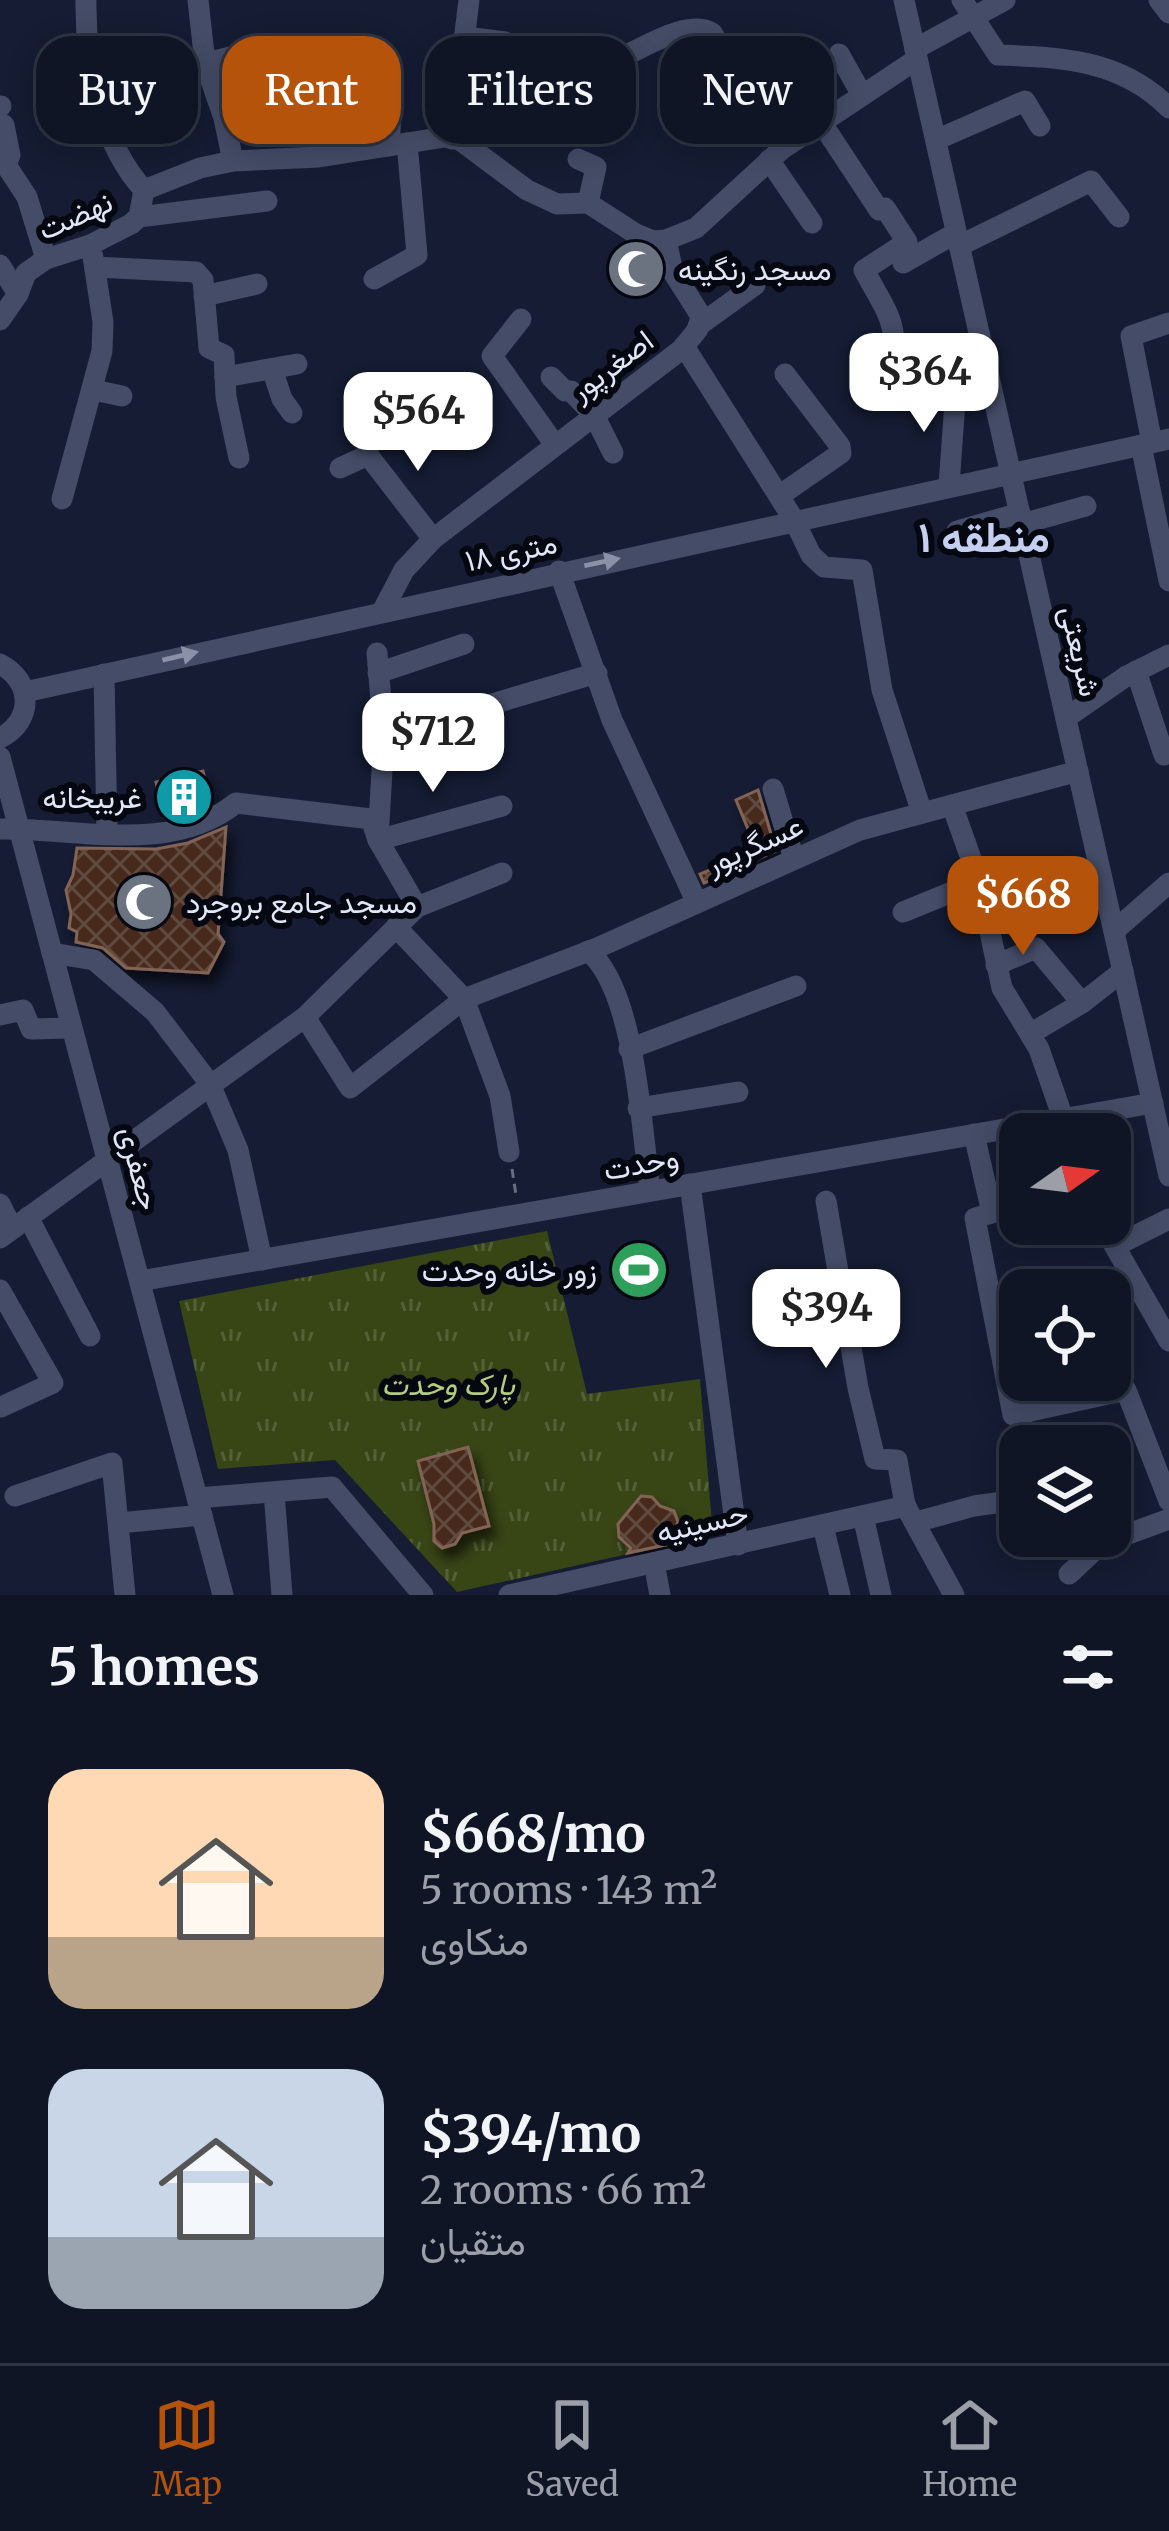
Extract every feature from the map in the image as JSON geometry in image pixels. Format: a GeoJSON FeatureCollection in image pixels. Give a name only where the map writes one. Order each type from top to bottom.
{"type":"FeatureCollection","features":[{"type":"Feature","properties":{"kind":"street"},"geometry":{"type":"LineString","coordinates":[[86,0],[95,89],[121,154],[145,190]]}},
{"type":"Feature","properties":{"kind":"street"},"geometry":{"type":"LineString","coordinates":[[198,0],[205,63],[233,161]]}},
{"type":"Feature","properties":{"kind":"street"},"geometry":{"type":"LineString","coordinates":[[466,36],[469,0]]}},
{"type":"Feature","properties":{"kind":"street","name":"شریعتی"},"geometry":{"type":"LineString","coordinates":[[904,0],[1169,1176]]}},
{"type":"Feature","properties":{"kind":"street"},"geometry":{"type":"LineString","coordinates":[[834,113],[916,54],[967,8],[1005,0]]}},
{"type":"Feature","properties":{"kind":"street"},"geometry":{"type":"LineString","coordinates":[[1159,0],[1169,13]]}},
{"type":"Feature","properties":{"kind":"street"},"geometry":{"type":"LineString","coordinates":[[967,8],[998,55],[1055,57],[1111,68],[1140,82],[1169,108]]}},
{"type":"Feature","properties":{"kind":"street"},"geometry":{"type":"LineString","coordinates":[[636,51],[686,30],[703,28],[712,33],[812,223]]}},
{"type":"Feature","properties":{"kind":"street"},"geometry":{"type":"LineString","coordinates":[[838,54],[862,95]]}},
{"type":"Feature","properties":{"kind":"street"},"geometry":{"type":"LineString","coordinates":[[205,63],[222,59]]}},
{"type":"Feature","properties":{"kind":"street"},"geometry":{"type":"LineString","coordinates":[[935,140],[1025,101],[1040,126]]}},
{"type":"Feature","properties":{"kind":"street"},"geometry":{"type":"LineString","coordinates":[[2,112],[10,155],[3,165],[27,197],[46,259]]}},
{"type":"Feature","properties":{"kind":"street","name":"نهضت"},"geometry":{"type":"LineString","coordinates":[[0,320],[19,295],[26,273],[46,259],[93,256],[139,217],[145,190],[200,168],[233,161],[319,158],[425,142]]}},
{"type":"Feature","properties":{"kind":"street"},"geometry":{"type":"LineString","coordinates":[[834,142],[879,210],[885,208],[908,242],[864,271],[894,326],[896,346],[886,379]]}},
{"type":"Feature","properties":{"kind":"street"},"geometry":{"type":"LineString","coordinates":[[465,144],[527,190],[557,204],[588,203],[653,241],[696,228],[790,144]]}},
{"type":"Feature","properties":{"kind":"street"},"geometry":{"type":"LineString","coordinates":[[374,279],[417,255],[398,145]]}},
{"type":"Feature","properties":{"kind":"street"},"geometry":{"type":"LineString","coordinates":[[578,159],[596,167],[588,203]]}},
{"type":"Feature","properties":{"kind":"street"},"geometry":{"type":"LineString","coordinates":[[903,263],[1091,181],[1119,217]]}},
{"type":"Feature","properties":{"kind":"street"},"geometry":{"type":"LineString","coordinates":[[139,217],[267,201]]}},
{"type":"Feature","properties":{"kind":"street"},"geometry":{"type":"LineString","coordinates":[[665,240],[673,272],[701,316],[698,326]]}},
{"type":"Feature","properties":{"kind":"street"},"geometry":{"type":"LineString","coordinates":[[62,499],[103,351],[93,256],[196,272],[203,280],[209,348],[224,366],[238,458]]}},
{"type":"Feature","properties":{"kind":"street"},"geometry":{"type":"LineString","coordinates":[[0,266],[19,295]]}},
{"type":"Feature","properties":{"kind":"street"},"geometry":{"type":"LineString","coordinates":[[204,296],[257,284]]}},
{"type":"Feature","properties":{"kind":"street","name":"اصغرپور"},"geometry":{"type":"LineString","coordinates":[[383,610],[404,570],[433,539],[684,346],[698,326],[755,285]]}},
{"type":"Feature","properties":{"kind":"street"},"geometry":{"type":"LineString","coordinates":[[521,320],[492,356],[555,445]]}},
{"type":"Feature","properties":{"kind":"street"},"geometry":{"type":"LineString","coordinates":[[1169,323],[1131,336],[1154,443],[1169,581]]}},
{"type":"Feature","properties":{"kind":"street"},"geometry":{"type":"LineString","coordinates":[[684,346],[794,520],[811,555],[824,567],[862,571],[882,690],[922,813]]}},
{"type":"Feature","properties":{"kind":"street"},"geometry":{"type":"LineString","coordinates":[[224,366],[272,369],[297,364]]}},
{"type":"Feature","properties":{"kind":"street"},"geometry":{"type":"LineString","coordinates":[[272,369],[292,413]]}},
{"type":"Feature","properties":{"kind":"street"},"geometry":{"type":"LineString","coordinates":[[779,496],[841,454],[840,446],[785,374]]}},
{"type":"Feature","properties":{"kind":"street"},"geometry":{"type":"LineString","coordinates":[[551,377],[594,415],[613,453]]}},
{"type":"Feature","properties":{"kind":"street"},"geometry":{"type":"LineString","coordinates":[[949,485],[956,388],[989,378]]}},
{"type":"Feature","properties":{"kind":"street"},"geometry":{"type":"LineString","coordinates":[[93,390],[122,396]]}},
{"type":"Feature","properties":{"kind":"street"},"geometry":{"type":"LineString","coordinates":[[412,410],[368,440],[368,455],[433,539]]}},
{"type":"Feature","properties":{"kind":"street","name":"۱۸ متری"},"geometry":{"type":"LineString","coordinates":[[25,692],[1154,443]]}},
{"type":"Feature","properties":{"kind":"street"},"geometry":{"type":"LineString","coordinates":[[340,468],[368,455]]}},
{"type":"Feature","properties":{"kind":"street"},"geometry":{"type":"LineString","coordinates":[[958,531],[1086,506]]}},
{"type":"Feature","properties":{"kind":"street"},"geometry":{"type":"LineString","coordinates":[[559,572],[612,721],[697,903]]}},
{"type":"Feature","properties":{"kind":"street"},"geometry":{"type":"LineString","coordinates":[[379,839],[384,736],[377,663],[464,644]]}},
{"type":"Feature","properties":{"kind":"street"},"geometry":{"type":"LineString","coordinates":[[1066,718],[1169,655]]}},
{"type":"Feature","properties":{"kind":"street"},"geometry":{"type":"LineString","coordinates":[[0,664],[14,672],[25,692],[23,716],[0,738]]}},
{"type":"Feature","properties":{"kind":"street"},"geometry":{"type":"LineString","coordinates":[[1136,671],[1164,755]]}},
{"type":"Feature","properties":{"kind":"street"},"geometry":{"type":"LineString","coordinates":[[384,736],[597,673]]}},
{"type":"Feature","properties":{"kind":"street"},"geometry":{"type":"LineString","coordinates":[[104,674],[106,833]]}},
{"type":"Feature","properties":{"kind":"street","name":"جعفری"},"geometry":{"type":"LineString","coordinates":[[0,757],[10,829],[52,953],[223,1595]]}},
{"type":"Feature","properties":{"kind":"street","name":"عسگرپور"},"geometry":{"type":"LineString","coordinates":[[305,1017],[350,1088],[464,999],[588,951],[860,830],[1078,771]]}},
{"type":"Feature","properties":{"kind":"street"},"geometry":{"type":"LineString","coordinates":[[773,789],[794,859]]}},
{"type":"Feature","properties":{"kind":"street"},"geometry":{"type":"LineString","coordinates":[[10,829],[164,835],[216,819],[236,803],[371,819],[417,907]]}},
{"type":"Feature","properties":{"kind":"street"},"geometry":{"type":"LineString","coordinates":[[952,805],[979,881],[1002,988],[1040,1049],[1057,1113]]}},
{"type":"Feature","properties":{"kind":"street"},"geometry":{"type":"LineString","coordinates":[[379,839],[502,806]]}},
{"type":"Feature","properties":{"kind":"street"},"geometry":{"type":"LineString","coordinates":[[14,1228],[305,1017],[417,907],[502,873]]}},
{"type":"Feature","properties":{"kind":"street"},"geometry":{"type":"LineString","coordinates":[[903,912],[979,881]]}},
{"type":"Feature","properties":{"kind":"street"},"geometry":{"type":"LineString","coordinates":[[1114,932],[1169,883]]}},
{"type":"Feature","properties":{"kind":"street"},"geometry":{"type":"LineString","coordinates":[[396,927],[464,999],[500,1096],[509,1152]]}},
{"type":"Feature","properties":{"kind":"street"},"geometry":{"type":"LineString","coordinates":[[996,965],[1036,948],[1082,1003]]}},
{"type":"Feature","properties":{"kind":"street"},"geometry":{"type":"LineString","coordinates":[[588,951],[608,972],[623,1009],[650,1191]]}},
{"type":"Feature","properties":{"kind":"street"},"geometry":{"type":"LineString","coordinates":[[52,953],[94,960],[154,1012],[210,1084],[238,1150],[262,1260]]}},
{"type":"Feature","properties":{"kind":"street"},"geometry":{"type":"LineString","coordinates":[[1030,1034],[1123,971]]}},
{"type":"Feature","properties":{"kind":"street"},"geometry":{"type":"LineString","coordinates":[[629,1049],[796,986]]}},
{"type":"Feature","properties":{"kind":"street"},"geometry":{"type":"LineString","coordinates":[[0,1015],[23,1010],[31,1029],[71,1028]]}},
{"type":"Feature","properties":{"kind":"street"},"geometry":{"type":"LineString","coordinates":[[638,1108],[738,1092]]}},
{"type":"Feature","properties":{"kind":"street","name":"وحدت"},"geometry":{"type":"LineString","coordinates":[[1109,1113],[1153,1103]]}},
{"type":"Feature","properties":{"kind":"street","name":"وحدت"},"geometry":{"type":"LineString","coordinates":[[140,1281],[999,1131]]}},
{"type":"Feature","properties":{"kind":"street"},"geometry":{"type":"LineString","coordinates":[[974,1134],[992,1213],[975,1218],[1013,1414],[1126,1390],[1169,1501]]}},
{"type":"Feature","properties":{"kind":"street"},"geometry":{"type":"LineString","coordinates":[[690,1184],[739,1544]]}},
{"type":"Feature","properties":{"kind":"street"},"geometry":{"type":"LineString","coordinates":[[826,1201],[875,1459],[897,1460],[911,1514],[954,1595]]}},
{"type":"Feature","properties":{"kind":"street"},"geometry":{"type":"LineString","coordinates":[[0,1204],[91,1336]]}},
{"type":"Feature","properties":{"kind":"street"},"geometry":{"type":"LineString","coordinates":[[1169,1219],[1115,1246],[1169,1341]]}},
{"type":"Feature","properties":{"kind":"street"},"geometry":{"type":"LineString","coordinates":[[0,1289],[52,1383],[1,1407]]}},
{"type":"Feature","properties":{"kind":"street"},"geometry":{"type":"LineString","coordinates":[[1020,1413],[1023,1425]]}},
{"type":"Feature","properties":{"kind":"street"},"geometry":{"type":"LineString","coordinates":[[15,1496],[112,1463],[125,1595]]}},
{"type":"Feature","properties":{"kind":"street"},"geometry":{"type":"LineString","coordinates":[[119,1523],[274,1492],[332,1487],[423,1595]]}},
{"type":"Feature","properties":{"kind":"street"},"geometry":{"type":"LineString","coordinates":[[274,1492],[283,1595]]}},
{"type":"Feature","properties":{"kind":"street","name":"حسینیه"},"geometry":{"type":"LineString","coordinates":[[509,1595],[862,1516],[999,1503]]}},
{"type":"Feature","properties":{"kind":"street"},"geometry":{"type":"LineString","coordinates":[[862,1516],[881,1595]]}},
{"type":"Feature","properties":{"kind":"street"},"geometry":{"type":"LineString","coordinates":[[1131,1530],[1169,1519]]}},
{"type":"Feature","properties":{"kind":"street"},"geometry":{"type":"LineString","coordinates":[[823,1526],[840,1595]]}},
{"type":"Feature","properties":{"kind":"street"},"geometry":{"type":"LineString","coordinates":[[1069,1574],[1084,1557]]}},
{"type":"Feature","properties":{"kind":"street"},"geometry":{"type":"LineString","coordinates":[[654,1563],[661,1595]]}},
{"type":"Feature","properties":{"kind":"path"},"geometry":{"type":"LineString","coordinates":[[509,1152],[520,1214]]}},
{"type":"Feature","properties":{"kind":"green space","name":"پارک وحدت"},"geometry":{"type":"Polygon","coordinates":[[[547,1231],[587,1394],[700,1379],[713,1535],[457,1592],[335,1460],[218,1469],[179,1301],[547,1231]]]}},
{"type":"Feature","properties":{"kind":"building","name":"غریبخانه"},"geometry":{"type":"Polygon","coordinates":[[[203,771],[210,802],[164,817],[156,782],[203,771]]]}},
{"type":"Feature","properties":{"kind":"building"},"geometry":{"type":"Polygon","coordinates":[[[758,790],[776,851],[704,883],[700,874],[757,851],[736,800],[758,790]]]}},
{"type":"Feature","properties":{"kind":"building","name":"مسجد جامع بروجرد"},"geometry":{"type":"Polygon","coordinates":[[[226,827],[218,934],[224,942],[208,973],[126,968],[103,948],[76,942],[77,932],[69,928],[66,890],[77,848],[156,849],[188,843],[226,827]]]}},
{"type":"Feature","properties":{"kind":"building"},"geometry":{"type":"Polygon","coordinates":[[[468,1447],[489,1526],[462,1533],[455,1544],[442,1548],[434,1541],[418,1461],[468,1447]]]}},
{"type":"Feature","properties":{"kind":"building"},"geometry":{"type":"Polygon","coordinates":[[[641,1496],[652,1497],[674,1511],[678,1522],[669,1541],[674,1543],[628,1553],[631,1548],[619,1537],[618,1524],[641,1496]]]}},
{"type":"Feature","properties":{"kind":"place","name":"مسجد رنگینه"},"geometry":{"type":"Point","coordinates":[636,269]}},
{"type":"Feature","properties":{"kind":"place","name":"غریبخانه"},"geometry":{"type":"Point","coordinates":[184,797]}},
{"type":"Feature","properties":{"kind":"place","name":"مسجد جامع بروجرد"},"geometry":{"type":"Point","coordinates":[144,902]}},
{"type":"Feature","properties":{"kind":"place","name":"زور خانه وحدت"},"geometry":{"type":"Point","coordinates":[639,1270]}},
{"type":"Feature","properties":{"kind":"district","name":"منطقه ۱"},"geometry":{"type":"Point","coordinates":[984,537]}}]}
